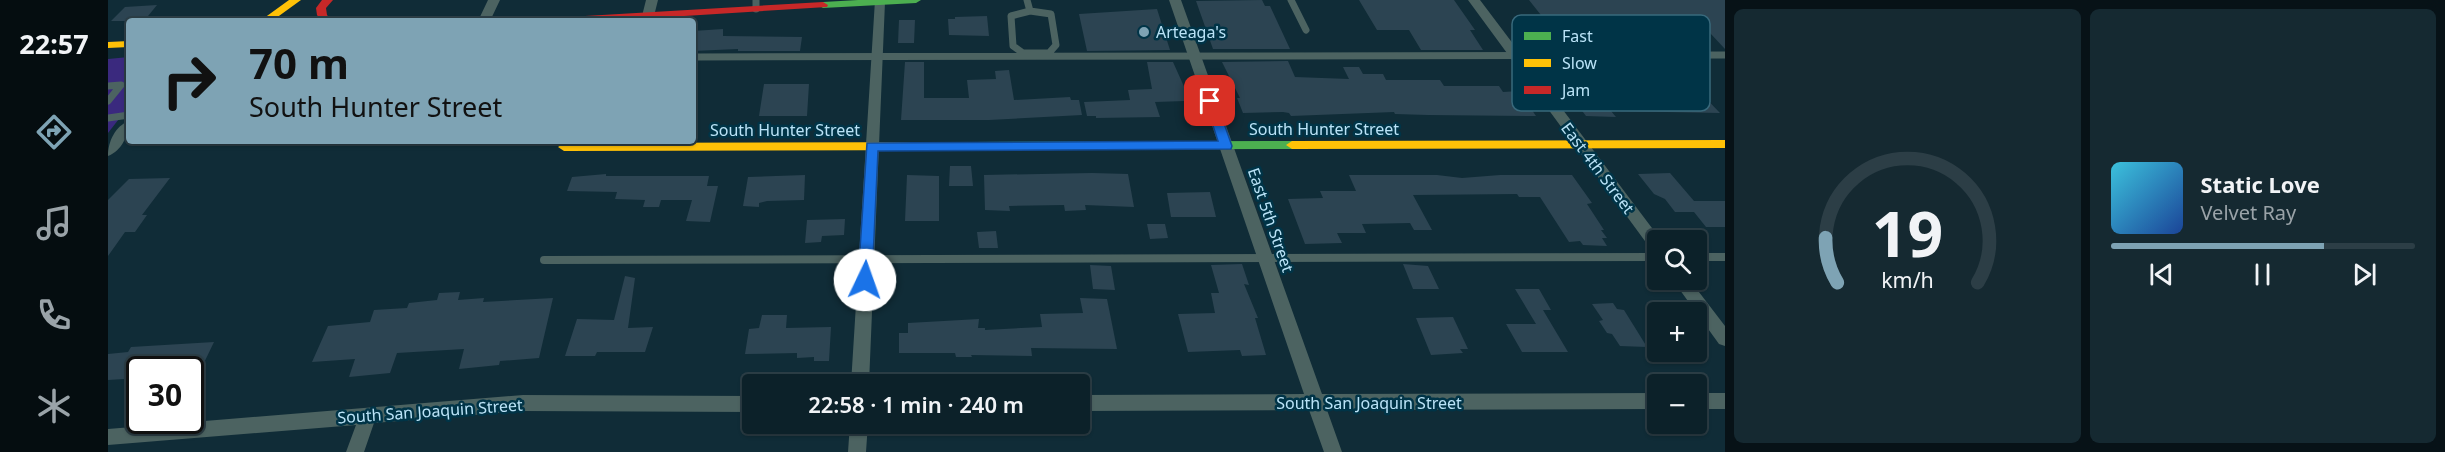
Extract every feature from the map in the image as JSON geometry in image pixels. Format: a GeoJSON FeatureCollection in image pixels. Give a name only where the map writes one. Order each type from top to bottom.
{"type":"FeatureCollection","features":[{"type":"Feature","properties":{"kind":"street"},"geometry":{"type":"LineString","coordinates":[[269,18],[296,0]]}},
{"type":"Feature","properties":{"kind":"street"},"geometry":{"type":"LineString","coordinates":[[324,18],[321,8],[328,0]]}},
{"type":"Feature","properties":{"kind":"street"},"geometry":{"type":"LineString","coordinates":[[485,18],[494,0]]}},
{"type":"Feature","properties":{"kind":"street"},"geometry":{"type":"LineString","coordinates":[[648,16],[652,0]]}},
{"type":"Feature","properties":{"kind":"street"},"geometry":{"type":"LineString","coordinates":[[609,18],[756,4],[916,0]]}},
{"type":"Feature","properties":{"kind":"street","name":"East 5th Street"},"geometry":{"type":"LineString","coordinates":[[1175,0],[1333,452]]}},
{"type":"Feature","properties":{"kind":"street","name":"East 4th Street"},"geometry":{"type":"LineString","coordinates":[[1474,0],[1512,52]]}},
{"type":"Feature","properties":{"kind":"street"},"geometry":{"type":"LineString","coordinates":[[860,374],[879,2]]}},
{"type":"Feature","properties":{"kind":"street"},"geometry":{"type":"LineString","coordinates":[[108,45],[126,44]]}},
{"type":"Feature","properties":{"kind":"street","name":"East 4th Street"},"geometry":{"type":"LineString","coordinates":[[1556,111],[1647,233]]}},
{"type":"Feature","properties":{"kind":"street"},"geometry":{"type":"LineString","coordinates":[[108,151],[126,129]]}},
{"type":"Feature","properties":{"kind":"street","name":"South Hunter Street"},"geometry":{"type":"LineString","coordinates":[[564,147],[1725,144]]}},
{"type":"Feature","properties":{"kind":"street"},"geometry":{"type":"LineString","coordinates":[[1688,290],[1725,339]]}},
{"type":"Feature","properties":{"kind":"street","name":"South San Joaquin Street"},"geometry":{"type":"LineString","coordinates":[[1090,403],[1647,401]]}},
{"type":"Feature","properties":{"kind":"street"},"geometry":{"type":"LineString","coordinates":[[1707,401],[1725,401]]}},
{"type":"Feature","properties":{"kind":"street","name":"South San Joaquin Street"},"geometry":{"type":"LineString","coordinates":[[108,437],[523,403],[742,404]]}},
{"type":"Feature","properties":{"kind":"street"},"geometry":{"type":"LineString","coordinates":[[355,452],[368,414]]}},
{"type":"Feature","properties":{"kind":"street"},"geometry":{"type":"LineString","coordinates":[[857,452],[858,434]]}},
{"type":"Feature","properties":{"kind":"lane"},"geometry":{"type":"LineString","coordinates":[[1028,0],[1030,11]]}},
{"type":"Feature","properties":{"kind":"lane"},"geometry":{"type":"LineString","coordinates":[[1291,0],[1306,30]]}},
{"type":"Feature","properties":{"kind":"lane"},"geometry":{"type":"LineString","coordinates":[[1030,11],[1051,14],[1056,45],[1048,53],[1023,53],[1013,46],[1011,16],[1030,11]]}},
{"type":"Feature","properties":{"kind":"lane"},"geometry":{"type":"LineString","coordinates":[[1710,55],[1725,55]]}},
{"type":"Feature","properties":{"kind":"lane"},"geometry":{"type":"LineString","coordinates":[[696,57],[1512,56]]}},
{"type":"Feature","properties":{"kind":"lane"},"geometry":{"type":"LineString","coordinates":[[108,86],[121,85],[108,100]]}},
{"type":"Feature","properties":{"kind":"lane"},"geometry":{"type":"LineString","coordinates":[[108,118],[126,115]]}},
{"type":"Feature","properties":{"kind":"lane"},"geometry":{"type":"LineString","coordinates":[[544,260],[1647,257]]}},
{"type":"Feature","properties":{"kind":"lane"},"geometry":{"type":"LineString","coordinates":[[1707,257],[1725,257]]}},
{"type":"Feature","properties":{"kind":"shaded area"},"geometry":{"type":"Polygon","coordinates":[[[126,57],[126,110],[108,133],[108,59],[126,57]]]}},
{"type":"Feature","properties":{"kind":"building"},"geometry":{"type":"Polygon","coordinates":[[[1262,0],[1265,6],[1270,6],[1290,49],[1213,49],[1196,1],[1262,0]]]}},
{"type":"Feature","properties":{"kind":"building"},"geometry":{"type":"Polygon","coordinates":[[[1359,0],[1454,0],[1475,30],[1470,30],[1483,50],[1421,50],[1409,30],[1377,30],[1359,0]]]}},
{"type":"Feature","properties":{"kind":"building"},"geometry":{"type":"Polygon","coordinates":[[[1529,0],[1725,0],[1725,49],[1710,33],[1710,15],[1541,15],[1529,0]]]}},
{"type":"Feature","properties":{"kind":"building"},"geometry":{"type":"Polygon","coordinates":[[[157,5],[146,18],[111,21],[125,7],[157,5]]]}},
{"type":"Feature","properties":{"kind":"building"},"geometry":{"type":"Polygon","coordinates":[[[1157,9],[1170,50],[1087,51],[1079,14],[1157,9]]]}},
{"type":"Feature","properties":{"kind":"building"},"geometry":{"type":"Polygon","coordinates":[[[987,16],[989,36],[949,35],[948,19],[987,16]]]}},
{"type":"Feature","properties":{"kind":"building"},"geometry":{"type":"Polygon","coordinates":[[[899,20],[915,20],[914,43],[898,43],[899,20]]]}},
{"type":"Feature","properties":{"kind":"building"},"geometry":{"type":"Polygon","coordinates":[[[723,29],[723,36],[802,37],[800,51],[738,51],[738,49],[696,51],[696,31],[723,29]]]}},
{"type":"Feature","properties":{"kind":"building"},"geometry":{"type":"Polygon","coordinates":[[[1288,61],[1295,77],[1349,79],[1343,67],[1359,67],[1363,74],[1383,74],[1386,80],[1440,80],[1444,86],[1499,86],[1503,92],[1512,91],[1512,111],[1533,111],[1536,116],[1428,115],[1395,114],[1394,112],[1291,116],[1283,112],[1243,113],[1237,98],[1240,98],[1222,62],[1288,61]]]}},
{"type":"Feature","properties":{"kind":"building"},"geometry":{"type":"Polygon","coordinates":[[[905,62],[924,62],[924,98],[969,98],[967,80],[996,79],[995,71],[1009,70],[1014,100],[1070,97],[1071,100],[1079,100],[1082,115],[989,120],[901,120],[905,62]]]}},
{"type":"Feature","properties":{"kind":"building"},"geometry":{"type":"Polygon","coordinates":[[[1147,62],[1173,62],[1186,91],[1185,101],[1155,102],[1160,117],[1096,118],[1096,116],[1087,116],[1084,102],[1130,100],[1128,90],[1152,89],[1147,62]]]}},
{"type":"Feature","properties":{"kind":"building"},"geometry":{"type":"Polygon","coordinates":[[[764,84],[809,84],[807,116],[759,116],[764,84]]]}},
{"type":"Feature","properties":{"kind":"building"},"geometry":{"type":"Polygon","coordinates":[[[1710,103],[1720,113],[1611,111],[1710,111],[1710,103]]]}},
{"type":"Feature","properties":{"kind":"building"},"geometry":{"type":"Polygon","coordinates":[[[1582,111],[1611,111],[1616,117],[1586,116],[1582,111]]]}},
{"type":"Feature","properties":{"kind":"building"},"geometry":{"type":"Polygon","coordinates":[[[950,166],[971,166],[973,186],[949,186],[950,166]]]}},
{"type":"Feature","properties":{"kind":"building"},"geometry":{"type":"Polygon","coordinates":[[[1670,173],[1694,201],[1725,201],[1725,227],[1706,227],[1694,212],[1675,212],[1665,199],[1654,194],[1638,174],[1670,173]]]}},
{"type":"Feature","properties":{"kind":"building"},"geometry":{"type":"Polygon","coordinates":[[[606,174],[606,176],[709,176],[707,186],[718,186],[710,222],[686,221],[692,200],[661,200],[659,207],[643,207],[645,200],[615,199],[617,192],[567,191],[572,177],[606,174]]]}},
{"type":"Feature","properties":{"kind":"building"},"geometry":{"type":"Polygon","coordinates":[[[1128,174],[1134,207],[1085,205],[1086,210],[1065,211],[1064,205],[1009,206],[1010,211],[985,210],[984,175],[1128,174]]]}},
{"type":"Feature","properties":{"kind":"building"},"geometry":{"type":"Polygon","coordinates":[[[805,175],[804,200],[767,201],[759,203],[759,207],[743,206],[748,177],[805,175]]]}},
{"type":"Feature","properties":{"kind":"building"},"geometry":{"type":"Polygon","coordinates":[[[907,175],[939,176],[939,221],[905,221],[907,175]]]}},
{"type":"Feature","properties":{"kind":"building"},"geometry":{"type":"Polygon","coordinates":[[[1349,175],[1437,175],[1462,178],[1500,175],[1572,175],[1592,203],[1587,204],[1604,230],[1601,230],[1607,238],[1602,238],[1607,246],[1583,245],[1580,241],[1569,242],[1540,197],[1519,197],[1517,194],[1413,195],[1432,230],[1414,230],[1410,223],[1362,224],[1366,233],[1337,233],[1342,243],[1305,244],[1288,199],[1323,198],[1320,191],[1356,191],[1349,175]]]}},
{"type":"Feature","properties":{"kind":"building"},"geometry":{"type":"Polygon","coordinates":[[[170,178],[142,215],[147,215],[135,232],[125,232],[108,256],[108,200],[129,179],[170,178]]]}},
{"type":"Feature","properties":{"kind":"building"},"geometry":{"type":"Polygon","coordinates":[[[1210,192],[1216,217],[1171,217],[1167,193],[1210,192]]]}},
{"type":"Feature","properties":{"kind":"building"},"geometry":{"type":"Polygon","coordinates":[[[845,219],[844,235],[822,236],[821,242],[805,243],[807,220],[845,219]]]}},
{"type":"Feature","properties":{"kind":"building"},"geometry":{"type":"Polygon","coordinates":[[[1147,224],[1165,224],[1168,238],[1150,239],[1147,224]]]}},
{"type":"Feature","properties":{"kind":"building"},"geometry":{"type":"Polygon","coordinates":[[[996,231],[998,248],[979,248],[977,232],[996,231]]]}},
{"type":"Feature","properties":{"kind":"building"},"geometry":{"type":"Polygon","coordinates":[[[1242,264],[1249,285],[1244,284],[1258,318],[1255,318],[1266,355],[1242,356],[1240,350],[1188,352],[1178,314],[1215,313],[1211,293],[1219,293],[1211,265],[1242,264]]]}},
{"type":"Feature","properties":{"kind":"building"},"geometry":{"type":"Polygon","coordinates":[[[1403,264],[1428,266],[1439,289],[1413,289],[1403,264]]]}},
{"type":"Feature","properties":{"kind":"building"},"geometry":{"type":"Polygon","coordinates":[[[1090,265],[1111,266],[1115,290],[1093,289],[1090,265]]]}},
{"type":"Feature","properties":{"kind":"building"},"geometry":{"type":"Polygon","coordinates":[[[625,276],[635,278],[628,328],[653,327],[645,352],[597,352],[595,356],[565,356],[577,319],[614,320],[625,276]]]}},
{"type":"Feature","properties":{"kind":"building"},"geometry":{"type":"Polygon","coordinates":[[[1515,289],[1539,289],[1551,310],[1543,310],[1568,352],[1522,352],[1506,324],[1536,324],[1515,289]]]}},
{"type":"Feature","properties":{"kind":"building"},"geometry":{"type":"Polygon","coordinates":[[[460,292],[458,300],[484,298],[483,302],[553,298],[539,358],[500,361],[499,365],[459,369],[464,349],[397,353],[390,373],[349,377],[355,359],[312,362],[328,326],[370,322],[374,310],[407,308],[409,303],[437,300],[439,293],[460,292]]]}},
{"type":"Feature","properties":{"kind":"building"},"geometry":{"type":"Polygon","coordinates":[[[1080,298],[1107,299],[1117,349],[1031,348],[1032,356],[971,355],[972,357],[956,357],[955,353],[899,353],[899,333],[908,333],[908,323],[979,319],[978,328],[985,328],[985,330],[1042,327],[1040,314],[1083,313],[1080,298]]]}},
{"type":"Feature","properties":{"kind":"building"},"geometry":{"type":"Polygon","coordinates":[[[1613,303],[1617,309],[1624,310],[1647,347],[1620,346],[1599,321],[1603,320],[1592,304],[1613,303]]]}},
{"type":"Feature","properties":{"kind":"building"},"geometry":{"type":"Polygon","coordinates":[[[762,315],[787,315],[786,328],[831,327],[829,361],[814,361],[814,357],[797,358],[797,353],[745,354],[749,329],[759,328],[762,315]]]}},
{"type":"Feature","properties":{"kind":"building"},"geometry":{"type":"Polygon","coordinates":[[[1453,317],[1468,349],[1460,349],[1463,353],[1431,355],[1416,318],[1453,317]]]}},
{"type":"Feature","properties":{"kind":"building"},"geometry":{"type":"Polygon","coordinates":[[[214,342],[204,363],[204,356],[126,356],[126,379],[108,380],[108,354],[128,352],[131,347],[214,342]]]}},
{"type":"Feature","properties":{"kind":"traffic: fast"},"geometry":{"type":"LineString","coordinates":[[823,5],[916,0]]}},
{"type":"Feature","properties":{"kind":"traffic: fast"},"geometry":{"type":"LineString","coordinates":[[974,146],[1292,145]]}},
{"type":"Feature","properties":{"kind":"traffic: slow"},"geometry":{"type":"LineString","coordinates":[[269,18],[296,0]]}},
{"type":"Feature","properties":{"kind":"traffic: slow"},"geometry":{"type":"LineString","coordinates":[[108,45],[126,44]]}},
{"type":"Feature","properties":{"kind":"traffic: slow"},"geometry":{"type":"LineString","coordinates":[[1292,145],[1725,144]]}},
{"type":"Feature","properties":{"kind":"traffic: slow"},"geometry":{"type":"LineString","coordinates":[[564,147],[974,146]]}},
{"type":"Feature","properties":{"kind":"traffic: jam"},"geometry":{"type":"LineString","coordinates":[[324,18],[321,8],[328,0]]}},
{"type":"Feature","properties":{"kind":"traffic: jam"},"geometry":{"type":"LineString","coordinates":[[602,18],[823,5]]}},
{"type":"Feature","properties":{"kind":"place","name":"Arteaga's"},"geometry":{"type":"Point","coordinates":[1144,32]}},
{"type":"Feature","properties":{"kind":"route"},"geometry":{"type":"LineString","coordinates":[[865,280],[872,146],[1226,146],[1210,101]]}}]}
